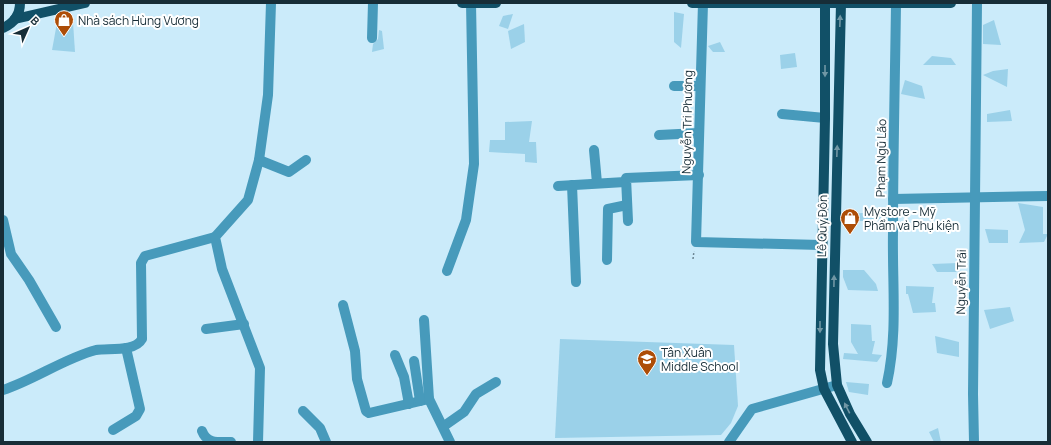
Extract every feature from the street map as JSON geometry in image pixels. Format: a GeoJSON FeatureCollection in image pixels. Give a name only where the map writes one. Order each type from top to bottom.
{"type":"FeatureCollection","features":[{"type":"Feature","properties":{"kind":"main road"},"geometry":{"type":"LineString","coordinates":[[3,28],[15,19],[19,13],[20,3]]}},
{"type":"Feature","properties":{"kind":"main road"},"geometry":{"type":"LineString","coordinates":[[15,19],[85,3]]}},
{"type":"Feature","properties":{"kind":"main road"},"geometry":{"type":"LineString","coordinates":[[462,3],[496,3]]}},
{"type":"Feature","properties":{"kind":"main road"},"geometry":{"type":"LineString","coordinates":[[692,3],[951,3]]}},
{"type":"Feature","properties":{"kind":"main road","name":"Lê Quý Đôn"},"geometry":{"type":"LineString","coordinates":[[825,3],[825,118],[820,370],[824,389],[852,442]]}},
{"type":"Feature","properties":{"kind":"main road","name":"Lê Quý Đôn"},"geometry":{"type":"LineString","coordinates":[[841,3],[834,344],[837,385],[850,414],[867,442]]}},
{"type":"Feature","properties":{"kind":"street"},"geometry":{"type":"LineString","coordinates":[[3,390],[90,352],[126,348],[138,344],[142,339],[142,259],[145,256],[215,237],[248,200],[259,160],[268,95],[271,3]]}},
{"type":"Feature","properties":{"kind":"street"},"geometry":{"type":"LineString","coordinates":[[372,38],[373,3]]}},
{"type":"Feature","properties":{"kind":"street"},"geometry":{"type":"LineString","coordinates":[[447,271],[466,220],[474,164],[471,3]]}},
{"type":"Feature","properties":{"kind":"street","name":"Nguyễn Tri Phương"},"geometry":{"type":"LineString","coordinates":[[703,3],[696,242],[822,245]]}},
{"type":"Feature","properties":{"kind":"street","name":"Nguyễn Trãi"},"geometry":{"type":"LineString","coordinates":[[974,442],[977,3]]}},
{"type":"Feature","properties":{"kind":"street","name":"Phạm Ngũ Lão"},"geometry":{"type":"LineString","coordinates":[[887,383],[893,356],[893,199],[896,4]]}},
{"type":"Feature","properties":{"kind":"street"},"geometry":{"type":"LineString","coordinates":[[674,86],[700,86]]}},
{"type":"Feature","properties":{"kind":"street"},"geometry":{"type":"LineString","coordinates":[[782,114],[825,118]]}},
{"type":"Feature","properties":{"kind":"street"},"geometry":{"type":"LineString","coordinates":[[659,135],[699,133]]}},
{"type":"Feature","properties":{"kind":"street"},"geometry":{"type":"LineString","coordinates":[[594,150],[597,183]]}},
{"type":"Feature","properties":{"kind":"street"},"geometry":{"type":"LineString","coordinates":[[259,160],[289,172],[306,160]]}},
{"type":"Feature","properties":{"kind":"street"},"geometry":{"type":"LineString","coordinates":[[628,221],[625,182],[628,177],[699,175]]}},
{"type":"Feature","properties":{"kind":"street"},"geometry":{"type":"LineString","coordinates":[[558,186],[625,182]]}},
{"type":"Feature","properties":{"kind":"street"},"geometry":{"type":"LineString","coordinates":[[572,185],[576,282]]}},
{"type":"Feature","properties":{"kind":"street"},"geometry":{"type":"LineString","coordinates":[[893,199],[975,196],[1048,196]]}},
{"type":"Feature","properties":{"kind":"street"},"geometry":{"type":"LineString","coordinates":[[606,260],[608,209],[627,205]]}},
{"type":"Feature","properties":{"kind":"street"},"geometry":{"type":"LineString","coordinates":[[3,220],[11,254],[29,280],[56,327]]}},
{"type":"Feature","properties":{"kind":"street"},"geometry":{"type":"LineString","coordinates":[[215,237],[222,269],[260,368],[258,442]]}},
{"type":"Feature","properties":{"kind":"street"},"geometry":{"type":"LineString","coordinates":[[343,305],[356,351],[357,379],[363,408],[369,413],[424,400]]}},
{"type":"Feature","properties":{"kind":"street"},"geometry":{"type":"LineString","coordinates":[[424,320],[424,400]]}},
{"type":"Feature","properties":{"kind":"street"},"geometry":{"type":"LineString","coordinates":[[206,329],[244,324]]}},
{"type":"Feature","properties":{"kind":"street"},"geometry":{"type":"LineString","coordinates":[[113,430],[136,416],[140,409],[126,348]]}},
{"type":"Feature","properties":{"kind":"street"},"geometry":{"type":"LineString","coordinates":[[395,355],[404,377],[409,404]]}},
{"type":"Feature","properties":{"kind":"street"},"geometry":{"type":"LineString","coordinates":[[414,361],[424,400],[444,426],[450,442]]}},
{"type":"Feature","properties":{"kind":"street"},"geometry":{"type":"LineString","coordinates":[[444,426],[464,412],[476,394],[496,382]]}},
{"type":"Feature","properties":{"kind":"street"},"geometry":{"type":"LineString","coordinates":[[732,440],[752,409],[837,385]]}},
{"type":"Feature","properties":{"kind":"street"},"geometry":{"type":"LineString","coordinates":[[303,411],[320,428],[326,442]]}},
{"type":"Feature","properties":{"kind":"street"},"geometry":{"type":"LineString","coordinates":[[202,431],[205,437],[210,441],[231,442]]}},
{"type":"Feature","properties":{"kind":"building"},"geometry":{"type":"Polygon","coordinates":[[[674,12],[684,14],[681,48],[674,42],[674,12]]]}},
{"type":"Feature","properties":{"kind":"building"},"geometry":{"type":"Polygon","coordinates":[[[513,14],[508,29],[499,26],[503,16],[513,14]]]}},
{"type":"Feature","properties":{"kind":"building"},"geometry":{"type":"Polygon","coordinates":[[[994,20],[1001,45],[983,44],[983,25],[994,20]]]}},
{"type":"Feature","properties":{"kind":"building","name":"Nhà sách Hùng Vương"},"geometry":{"type":"Polygon","coordinates":[[[73,22],[75,52],[52,50],[57,23],[73,22]]]}},
{"type":"Feature","properties":{"kind":"building"},"geometry":{"type":"Polygon","coordinates":[[[524,24],[525,42],[511,49],[508,31],[524,24]]]}},
{"type":"Feature","properties":{"kind":"building"},"geometry":{"type":"Polygon","coordinates":[[[379,30],[382,31],[384,49],[372,52],[373,44],[378,39],[379,30]]]}},
{"type":"Feature","properties":{"kind":"building"},"geometry":{"type":"Polygon","coordinates":[[[720,42],[725,52],[713,52],[708,46],[720,42]]]}},
{"type":"Feature","properties":{"kind":"building"},"geometry":{"type":"Polygon","coordinates":[[[795,53],[797,67],[781,69],[780,55],[795,53]]]}},
{"type":"Feature","properties":{"kind":"building"},"geometry":{"type":"Polygon","coordinates":[[[932,56],[951,58],[956,65],[923,65],[932,56]]]}},
{"type":"Feature","properties":{"kind":"building"},"geometry":{"type":"Polygon","coordinates":[[[1008,69],[1007,87],[983,75],[993,71],[1008,69]]]}},
{"type":"Feature","properties":{"kind":"building"},"geometry":{"type":"Polygon","coordinates":[[[905,80],[922,86],[925,99],[901,94],[905,80]]]}},
{"type":"Feature","properties":{"kind":"building"},"geometry":{"type":"Polygon","coordinates":[[[1010,110],[1012,121],[987,122],[987,114],[1010,110]]]}},
{"type":"Feature","properties":{"kind":"building"},"geometry":{"type":"Polygon","coordinates":[[[532,121],[529,142],[536,142],[537,163],[525,162],[525,154],[489,152],[490,140],[505,140],[505,122],[532,121]]]}},
{"type":"Feature","properties":{"kind":"building"},"geometry":{"type":"Polygon","coordinates":[[[1018,203],[1043,207],[1043,234],[1048,234],[1044,242],[1019,243],[1025,230],[1018,203]]]}},
{"type":"Feature","properties":{"kind":"building"},"geometry":{"type":"Polygon","coordinates":[[[877,208],[886,212],[887,221],[878,223],[878,221],[850,221],[848,214],[877,212],[877,208]]]}},
{"type":"Feature","properties":{"kind":"building"},"geometry":{"type":"Polygon","coordinates":[[[985,229],[1008,230],[1008,243],[989,243],[985,229]]]}},
{"type":"Feature","properties":{"kind":"building"},"geometry":{"type":"Polygon","coordinates":[[[958,263],[960,272],[937,272],[932,264],[958,263]]]}},
{"type":"Feature","properties":{"kind":"building"},"geometry":{"type":"Polygon","coordinates":[[[843,270],[864,270],[876,284],[878,291],[848,290],[843,277],[843,270]]]}},
{"type":"Feature","properties":{"kind":"building"},"geometry":{"type":"Polygon","coordinates":[[[906,286],[934,287],[932,303],[935,303],[936,312],[913,313],[908,294],[906,294],[906,286]]]}},
{"type":"Feature","properties":{"kind":"building"},"geometry":{"type":"Polygon","coordinates":[[[1010,307],[1014,321],[990,329],[984,310],[1010,307]]]}},
{"type":"Feature","properties":{"kind":"building"},"geometry":{"type":"Polygon","coordinates":[[[851,324],[871,325],[872,341],[875,341],[872,354],[882,355],[877,362],[843,359],[844,353],[858,354],[851,342],[851,324]]]}},
{"type":"Feature","properties":{"kind":"building"},"geometry":{"type":"Polygon","coordinates":[[[935,336],[959,342],[959,357],[937,353],[935,336]]]}},
{"type":"Feature","properties":{"kind":"building","name":"Tân Xuân Middle School"},"geometry":{"type":"Polygon","coordinates":[[[560,339],[734,345],[738,406],[731,423],[721,435],[555,438],[560,339]]]}},
{"type":"Feature","properties":{"kind":"building"},"geometry":{"type":"Polygon","coordinates":[[[846,382],[869,384],[868,395],[849,392],[846,382]]]}},
{"type":"Feature","properties":{"kind":"building"},"geometry":{"type":"Polygon","coordinates":[[[938,428],[941,442],[934,442],[929,432],[938,428]]]}},
{"type":"Feature","properties":{"kind":"place","name":"Nhà sách Hùng Vương"},"geometry":{"type":"Point","coordinates":[64,37]}},
{"type":"Feature","properties":{"kind":"place","name":"Mystore - Mỹ Phẩm và Phụ kiện"},"geometry":{"type":"Point","coordinates":[850,235]}},
{"type":"Feature","properties":{"kind":"place","name":"Tân Xuân Middle School"},"geometry":{"type":"Point","coordinates":[647,376]}}]}
